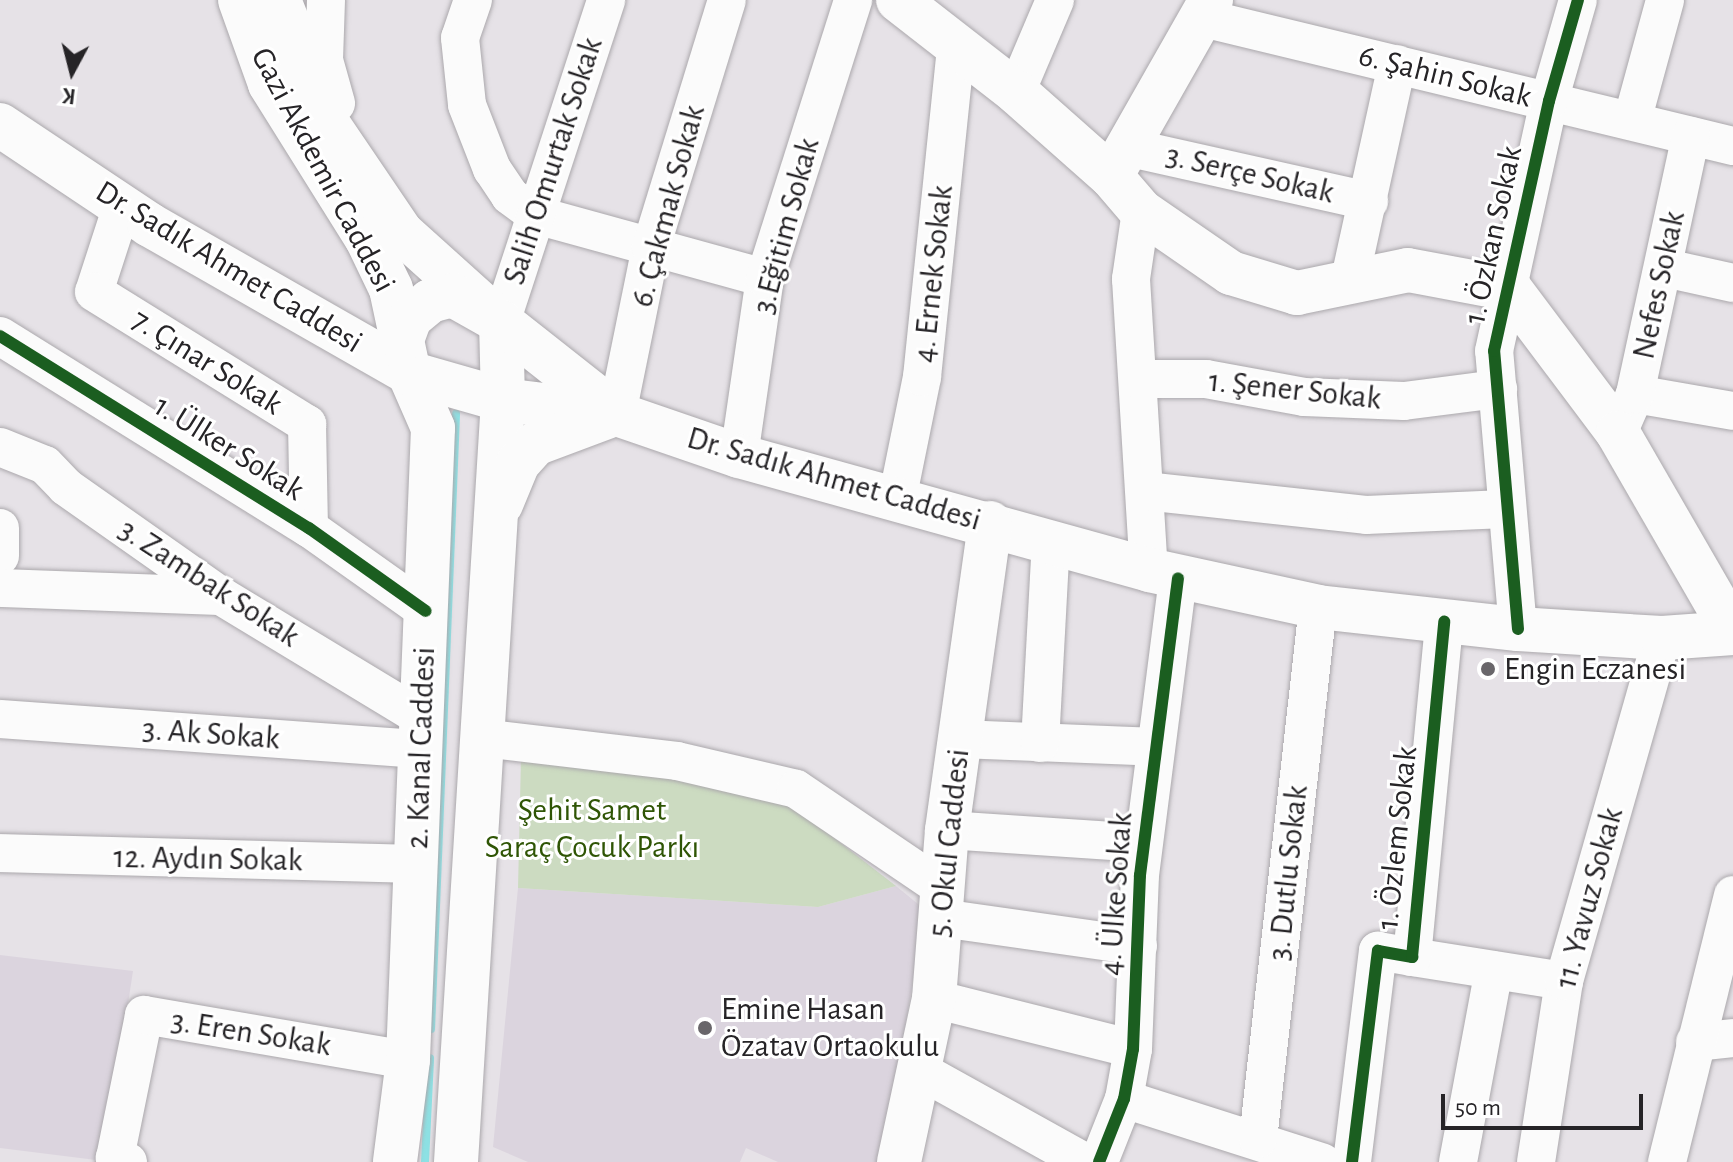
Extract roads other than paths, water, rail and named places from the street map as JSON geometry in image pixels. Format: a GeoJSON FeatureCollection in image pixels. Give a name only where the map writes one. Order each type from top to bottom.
{"type":"FeatureCollection","features":[{"type":"Feature","properties":{"kind":"main road","name":"Gazi Akdemir Caddesi"},"geometry":{"type":"LineString","coordinates":[[240,0],[270,84],[367,239],[391,289],[406,356]]}},
{"type":"Feature","properties":{"kind":"main road"},"geometry":{"type":"LineString","coordinates":[[914,5],[956,46],[1016,92],[1121,162],[1141,211],[1231,273],[1297,293],[1408,270],[1510,289],[1627,413],[1642,475],[1733,632]]}},
{"type":"Feature","properties":{"kind":"main road","name":"Gazi Akdemir Caddesi"},"geometry":{"type":"LineString","coordinates":[[281,8],[328,124],[401,232],[501,322]]}},
{"type":"Feature","properties":{"kind":"main road"},"geometry":{"type":"LineString","coordinates":[[1121,162],[1207,9]]}},
{"type":"Feature","properties":{"kind":"main road","name":"Dr. Sadık Ahmet Caddesi"},"geometry":{"type":"LineString","coordinates":[[0,125],[122,206],[406,356],[503,400],[617,414],[739,456],[990,523],[1164,574],[1318,607],[1518,629],[1662,638],[1733,632]]}},
{"type":"Feature","properties":{"kind":"main road"},"geometry":{"type":"LineString","coordinates":[[406,356],[410,318],[430,301],[453,295],[501,322],[617,414]]}},
{"type":"Feature","properties":{"kind":"main road"},"geometry":{"type":"LineString","coordinates":[[501,322],[503,400]]}},
{"type":"Feature","properties":{"kind":"main road","name":"2. Kanal Caddesi"},"geometry":{"type":"LineString","coordinates":[[395,1162],[408,1060],[433,428],[406,356]]}},
{"type":"Feature","properties":{"kind":"main road","name":"2. Kanal Caddesi"},"geometry":{"type":"LineString","coordinates":[[456,1162],[503,400]]}},
{"type":"Feature","properties":{"kind":"main road"},"geometry":{"type":"LineString","coordinates":[[493,529],[518,463],[535,444],[617,414]]}},
{"type":"Feature","properties":{"kind":"main road","name":"5. Okul Caddesi"},"geometry":{"type":"LineString","coordinates":[[899,1162],[934,999],[947,830],[990,523]]}},
{"type":"Feature","properties":{"kind":"street"},"geometry":{"type":"LineString","coordinates":[[473,0],[460,38],[467,105],[492,169],[510,196],[536,215],[765,278]]}},
{"type":"Feature","properties":{"kind":"street","name":"Salih Omurtak Sokak"},"geometry":{"type":"LineString","coordinates":[[501,322],[606,0]]}},
{"type":"Feature","properties":{"kind":"street","name":"6. Çakmak Sokak"},"geometry":{"type":"LineString","coordinates":[[617,414],[651,247],[727,0]]}},
{"type":"Feature","properties":{"kind":"street","name":"3.Eğitim Sokak"},"geometry":{"type":"LineString","coordinates":[[739,456],[765,278],[853,0]]}},
{"type":"Feature","properties":{"kind":"street"},"geometry":{"type":"LineString","coordinates":[[1016,92],[1055,0]]}},
{"type":"Feature","properties":{"kind":"street","name":"1. Özkan Sokak"},"geometry":{"type":"LineString","coordinates":[[1518,629],[1505,509],[1494,351],[1549,101],[1578,0]]}},
{"type":"Feature","properties":{"kind":"street"},"geometry":{"type":"LineString","coordinates":[[1632,121],[1665,0]]}},
{"type":"Feature","properties":{"kind":"street"},"geometry":{"type":"LineString","coordinates":[[281,8],[326,2],[324,60],[336,104],[385,183],[401,232]]}},
{"type":"Feature","properties":{"kind":"street","name":"6. Şahin Sokak"},"geometry":{"type":"LineString","coordinates":[[1207,9],[1397,64],[1733,146]]}},
{"type":"Feature","properties":{"kind":"street","name":"4. Ernek Sokak"},"geometry":{"type":"LineString","coordinates":[[897,500],[922,377],[956,46]]}},
{"type":"Feature","properties":{"kind":"street"},"geometry":{"type":"LineString","coordinates":[[1349,283],[1397,64]]}},
{"type":"Feature","properties":{"kind":"street","name":"Nefes Sokak"},"geometry":{"type":"LineString","coordinates":[[1627,413],[1665,268],[1691,136]]}},
{"type":"Feature","properties":{"kind":"street","name":"3. Serçe Sokak"},"geometry":{"type":"LineString","coordinates":[[1121,162],[1369,201]]}},
{"type":"Feature","properties":{"kind":"street","name":"7. Çınar Sokak"},"geometry":{"type":"LineString","coordinates":[[122,206],[94,292],[307,424],[309,528]]}},
{"type":"Feature","properties":{"kind":"street","name":"4. Ülke Sokak"},"geometry":{"type":"LineString","coordinates":[[1099,1162],[1124,1099],[1133,1049],[1143,843],[1156,747],[1164,574],[1145,491],[1131,258],[1141,211]]}},
{"type":"Feature","properties":{"kind":"street"},"geometry":{"type":"LineString","coordinates":[[1665,268],[1733,283]]}},
{"type":"Feature","properties":{"kind":"street","name":"1. Ülker Sokak"},"geometry":{"type":"LineString","coordinates":[[0,336],[309,528],[426,611]]}},
{"type":"Feature","properties":{"kind":"street","name":"1. Şener Sokak"},"geometry":{"type":"LineString","coordinates":[[1138,379],[1206,379],[1304,397],[1404,401],[1498,389]]}},
{"type":"Feature","properties":{"kind":"street"},"geometry":{"type":"LineString","coordinates":[[1627,413],[1733,411]]}},
{"type":"Feature","properties":{"kind":"street","name":"3. Zambak Sokak"},"geometry":{"type":"LineString","coordinates":[[0,447],[45,465],[66,487],[421,733]]}},
{"type":"Feature","properties":{"kind":"street"},"geometry":{"type":"LineString","coordinates":[[1145,491],[1366,515],[1505,509]]}},
{"type":"Feature","properties":{"kind":"street"},"geometry":{"type":"LineString","coordinates":[[0,528],[0,556]]}},
{"type":"Feature","properties":{"kind":"street"},"geometry":{"type":"LineString","coordinates":[[1040,743],[1051,541]]}},
{"type":"Feature","properties":{"kind":"street"},"geometry":{"type":"LineString","coordinates":[[0,588],[221,596]]}},
{"type":"Feature","properties":{"kind":"street","name":"3. Dutlu Sokak"},"geometry":{"type":"LineString","coordinates":[[1258,1139],[1318,607]]}},
{"type":"Feature","properties":{"kind":"street","name":"1. Özlem Sokak"},"geometry":{"type":"LineString","coordinates":[[1352,1162],[1378,951],[1412,957],[1444,622]]}},
{"type":"Feature","properties":{"kind":"street","name":"11. Yavuz Sokak"},"geometry":{"type":"LineString","coordinates":[[1536,1162],[1564,981],[1662,638]]}},
{"type":"Feature","properties":{"kind":"street","name":"3. Ak Sokak"},"geometry":{"type":"LineString","coordinates":[[0,719],[421,733]]}},
{"type":"Feature","properties":{"kind":"street"},"geometry":{"type":"LineString","coordinates":[[482,738],[677,761],[796,789],[941,902],[1138,946]]}},
{"type":"Feature","properties":{"kind":"street"},"geometry":{"type":"LineString","coordinates":[[960,739],[1156,747]]}},
{"type":"Feature","properties":{"kind":"street"},"geometry":{"type":"LineString","coordinates":[[947,830],[1143,843]]}},
{"type":"Feature","properties":{"kind":"street","name":"12. Aydın Sokak"},"geometry":{"type":"LineString","coordinates":[[0,853],[417,864]]}},
{"type":"Feature","properties":{"kind":"street"},"geometry":{"type":"LineString","coordinates":[[1667,1162],[1733,895]]}},
{"type":"Feature","properties":{"kind":"street"},"geometry":{"type":"LineString","coordinates":[[1412,957],[1564,981]]}},
{"type":"Feature","properties":{"kind":"street"},"geometry":{"type":"LineString","coordinates":[[1458,1162],[1494,970]]}},
{"type":"Feature","properties":{"kind":"street"},"geometry":{"type":"LineString","coordinates":[[934,999],[1133,1049]]}},
{"type":"Feature","properties":{"kind":"street","name":"3. Eren Sokak"},"geometry":{"type":"LineString","coordinates":[[121,1160],[144,1015],[408,1060]]}},
{"type":"Feature","properties":{"kind":"street"},"geometry":{"type":"LineString","coordinates":[[1695,1042],[1733,1038]]}},
{"type":"Feature","properties":{"kind":"street"},"geometry":{"type":"LineString","coordinates":[[919,1070],[1038,1151],[1084,1162]]}},
{"type":"Feature","properties":{"kind":"street"},"geometry":{"type":"LineString","coordinates":[[1124,1099],[1258,1139],[1322,1162]]}},
{"type":"Feature","properties":{"kind":"waterway"},"geometry":{"type":"LineString","coordinates":[[431,1029],[456,414]]}},
{"type":"Feature","properties":{"kind":"waterway"},"geometry":{"type":"LineString","coordinates":[[425,1162],[430,1058]]}},
{"type":"Feature","properties":{"kind":"place","name":"Engin Eczanesi"},"geometry":{"type":"Point","coordinates":[1488,669]}},
{"type":"Feature","properties":{"kind":"place","name":"Emine Hasan Özatav Ortaokulu"},"geometry":{"type":"Point","coordinates":[705,1028]}},
{"type":"Feature","properties":{"kind":"park label","name":"Şehit Samet Saraç Çocuk Parkı"},"geometry":{"type":"Point","coordinates":[592,830]}}]}
